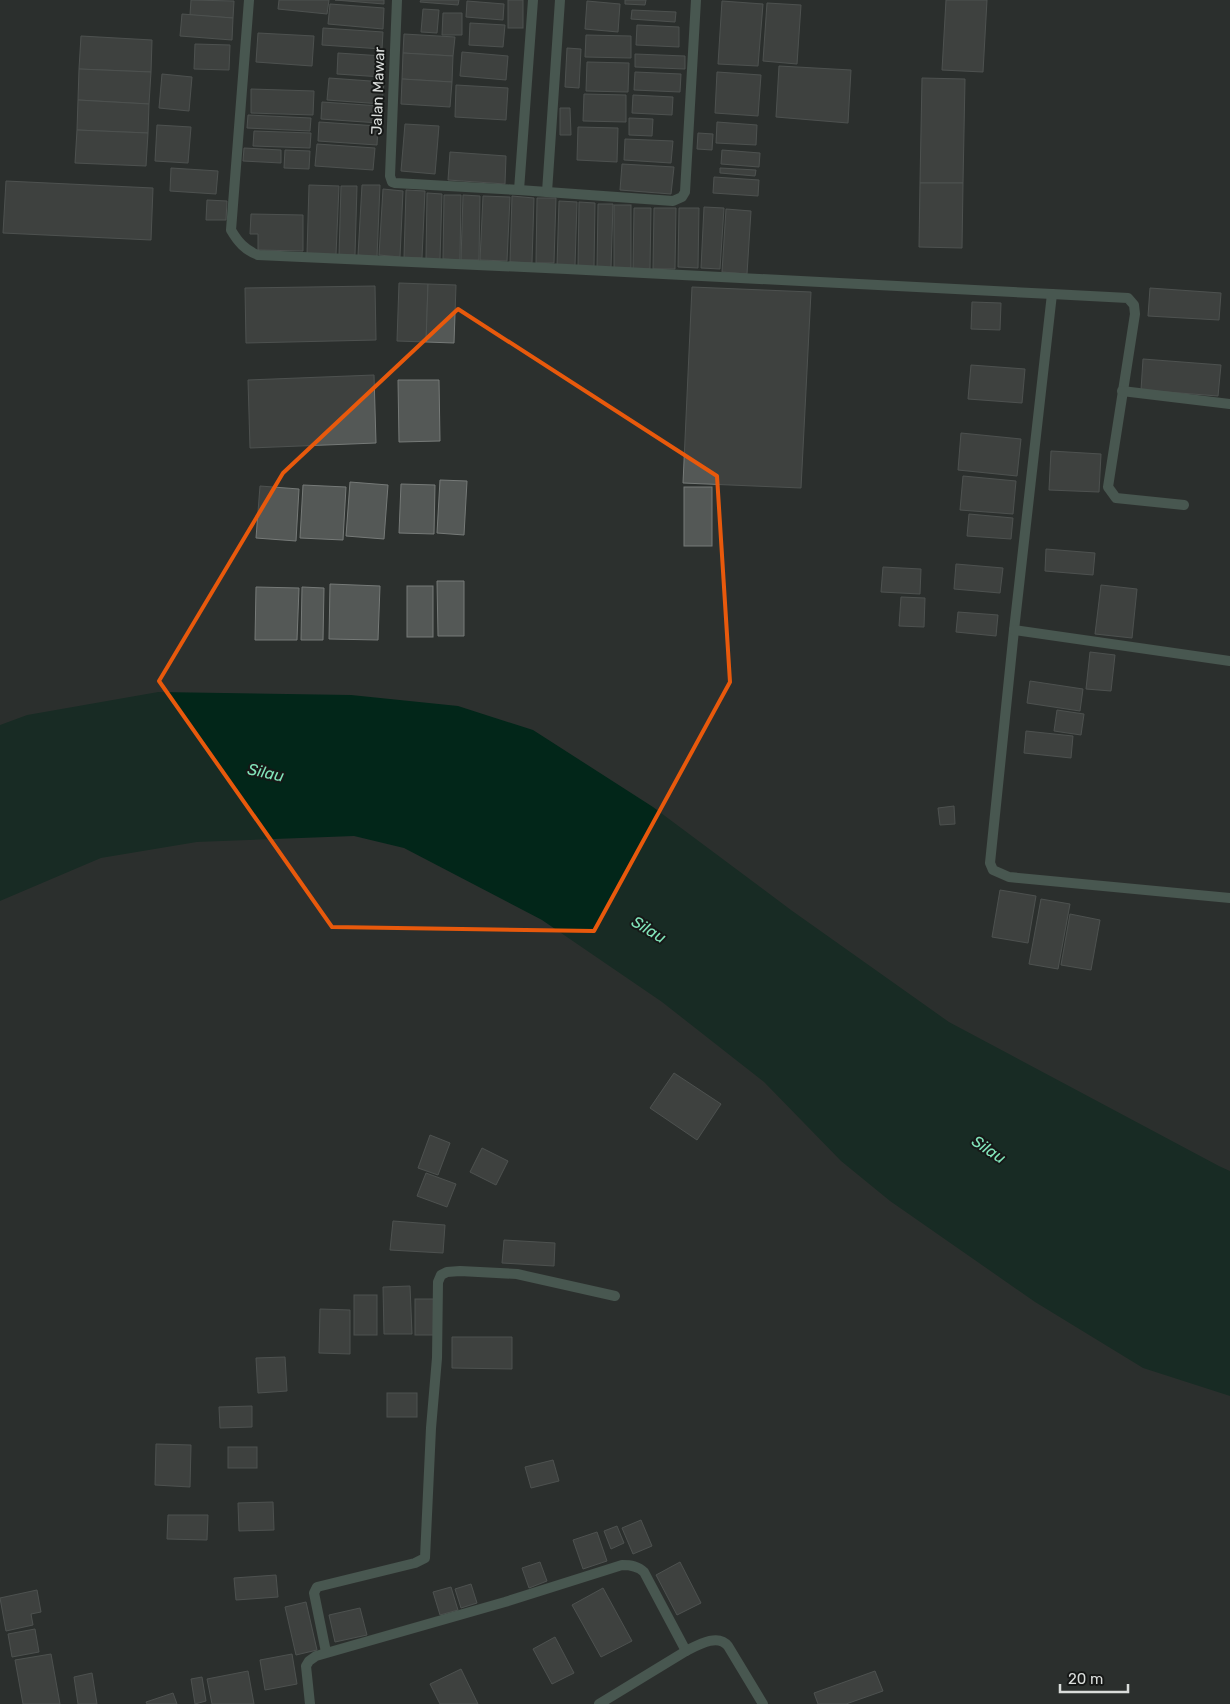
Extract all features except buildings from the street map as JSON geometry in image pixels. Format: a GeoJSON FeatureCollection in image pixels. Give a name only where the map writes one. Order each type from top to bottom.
{"type":"FeatureCollection","features":[{"type":"Feature","properties":{"kind":"street"},"geometry":{"type":"LineString","coordinates":[[249,0],[232,230],[242,246],[251,252],[258,255],[557,268],[1128,298],[1134,305],[1135,314],[1108,488],[1116,498],[1184,505]]}},
{"type":"Feature","properties":{"kind":"street","name":"Jalan Mawar"},"geometry":{"type":"LineString","coordinates":[[397,0],[390,176],[392,182],[519,190]]}},
{"type":"Feature","properties":{"kind":"street"},"geometry":{"type":"LineString","coordinates":[[533,0],[519,190],[673,201],[682,197],[685,192],[696,0]]}},
{"type":"Feature","properties":{"kind":"street"},"geometry":{"type":"LineString","coordinates":[[547,192],[560,0]]}},
{"type":"Feature","properties":{"kind":"street"},"geometry":{"type":"LineString","coordinates":[[1052,294],[990,863],[993,870],[1009,877],[1230,898]]}},
{"type":"Feature","properties":{"kind":"street"},"geometry":{"type":"LineString","coordinates":[[1122,391],[1230,404]]}},
{"type":"Feature","properties":{"kind":"street"},"geometry":{"type":"LineString","coordinates":[[1014,630],[1230,661]]}},
{"type":"Feature","properties":{"kind":"street"},"geometry":{"type":"LineString","coordinates":[[326,1652],[314,1593],[317,1587],[415,1564],[425,1558],[431,1428],[437,1358],[438,1282],[441,1275],[447,1272],[460,1271],[516,1274],[615,1296]]}},
{"type":"Feature","properties":{"kind":"street"},"geometry":{"type":"LineString","coordinates":[[310,1704],[306,1666],[316,1656],[504,1602],[614,1567],[628,1565],[644,1572],[686,1651]]}},
{"type":"Feature","properties":{"kind":"street"},"geometry":{"type":"LineString","coordinates":[[600,1704],[686,1651],[709,1641],[720,1640],[726,1642],[762,1704]]}},
{"type":"Feature","properties":{"kind":"highlighted area"},"geometry":{"type":"Polygon","coordinates":[[[458,309],[717,476],[730,682],[594,931],[332,927],[159,681],[283,473],[458,309]]]}},
{"type":"Feature","properties":{"kind":"water","name":"Silau"},"geometry":{"type":"Polygon","coordinates":[[[158,692],[351,695],[458,706],[533,730],[653,807],[791,910],[949,1022],[1230,1171],[1230,1396],[1143,1368],[1035,1302],[890,1201],[841,1161],[764,1082],[662,1002],[542,920],[404,848],[354,836],[197,842],[101,858],[0,901],[0,725],[27,715],[158,692]]]}}]}
